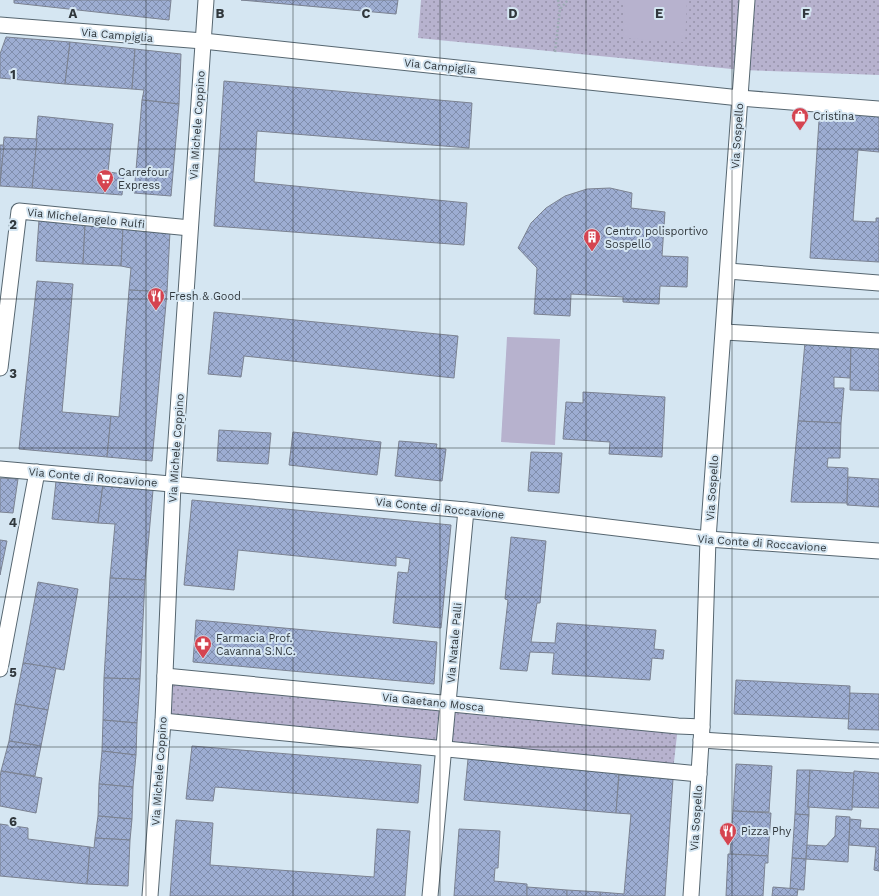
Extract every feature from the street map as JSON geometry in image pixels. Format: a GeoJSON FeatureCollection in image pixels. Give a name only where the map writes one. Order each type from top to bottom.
{"type":"FeatureCollection","features":[{"type":"Feature","properties":{"kind":"street","name":"Via Michele Coppino"},"geometry":{"type":"LineString","coordinates":[[150,896],[162,721],[173,484],[206,0]]}},
{"type":"Feature","properties":{"kind":"street","name":"Via Sospello"},"geometry":{"type":"LineString","coordinates":[[691,896],[702,733],[708,540],[747,0]]}},
{"type":"Feature","properties":{"kind":"street","name":"Via Campiglia"},"geometry":{"type":"LineString","coordinates":[[0,25],[203,41],[740,98],[879,109]]}},
{"type":"Feature","properties":{"kind":"street","name":"Via Michelangelo Rulfi"},"geometry":{"type":"LineString","coordinates":[[0,368],[19,211],[190,228]]}},
{"type":"Feature","properties":{"kind":"street"},"geometry":{"type":"LineString","coordinates":[[728,271],[879,283]]}},
{"type":"Feature","properties":{"kind":"street"},"geometry":{"type":"LineString","coordinates":[[724,332],[879,341]]}},
{"type":"Feature","properties":{"kind":"street","name":"Via Conte di Roccavione"},"geometry":{"type":"LineString","coordinates":[[0,469],[466,510],[708,540],[879,551]]}},
{"type":"Feature","properties":{"kind":"street"},"geometry":{"type":"LineString","coordinates":[[0,669],[37,472]]}},
{"type":"Feature","properties":{"kind":"street","name":"Via Natale Palli"},"geometry":{"type":"LineString","coordinates":[[430,896],[466,510]]}},
{"type":"Feature","properties":{"kind":"street","name":"Via Gaetano Mosca"},"geometry":{"type":"LineString","coordinates":[[164,676],[678,726],[702,733]]}},
{"type":"Feature","properties":{"kind":"street"},"geometry":{"type":"LineString","coordinates":[[162,721],[699,774]]}},
{"type":"Feature","properties":{"kind":"street"},"geometry":{"type":"LineString","coordinates":[[702,733],[879,751]]}},
{"type":"Feature","properties":{"kind":"path"},"geometry":{"type":"LineString","coordinates":[[555,52],[560,9],[558,0]]}},
{"type":"Feature","properties":{"kind":"path"},"geometry":{"type":"LineString","coordinates":[[560,9],[568,0]]}},
{"type":"Feature","properties":{"kind":"shaded area"},"geometry":{"type":"Polygon","coordinates":[[[421,0],[879,0],[879,75],[742,70],[418,38],[421,0]]]}},
{"type":"Feature","properties":{"kind":"shaded area"},"geometry":{"type":"Polygon","coordinates":[[[625,0],[687,0],[685,42],[623,38],[625,0]]]}},
{"type":"Feature","properties":{"kind":"shaded area"},"geometry":{"type":"Polygon","coordinates":[[[507,337],[560,339],[555,445],[501,442],[507,337]]]}},
{"type":"Feature","properties":{"kind":"shaded area"},"geometry":{"type":"Polygon","coordinates":[[[165,676],[678,726],[673,771],[163,721],[165,676]]]}},
{"type":"Feature","properties":{"kind":"building"},"geometry":{"type":"Polygon","coordinates":[[[14,0],[171,0],[169,20],[14,3],[14,0]]]}},
{"type":"Feature","properties":{"kind":"building"},"geometry":{"type":"Polygon","coordinates":[[[241,0],[398,0],[396,14],[241,0]]]}},
{"type":"Feature","properties":{"kind":"building"},"geometry":{"type":"Polygon","coordinates":[[[6,37],[70,42],[65,84],[0,78],[0,54],[6,37]]]}},
{"type":"Feature","properties":{"kind":"building"},"geometry":{"type":"Polygon","coordinates":[[[70,42],[135,49],[132,89],[65,84],[70,42]]]}},
{"type":"Feature","properties":{"kind":"building"},"geometry":{"type":"Polygon","coordinates":[[[135,49],[181,54],[179,104],[142,100],[144,90],[132,89],[135,49]]]}},
{"type":"Feature","properties":{"kind":"building"},"geometry":{"type":"Polygon","coordinates":[[[224,81],[472,103],[469,148],[257,131],[254,182],[467,203],[464,245],[214,226],[224,81]]]}},
{"type":"Feature","properties":{"kind":"building"},"geometry":{"type":"Polygon","coordinates":[[[142,100],[179,104],[171,196],[134,193],[142,100]]]}},
{"type":"Feature","properties":{"kind":"building"},"geometry":{"type":"Polygon","coordinates":[[[820,105],[879,111],[879,152],[858,150],[853,221],[876,222],[876,218],[879,218],[879,262],[810,258],[820,105]]]}},
{"type":"Feature","properties":{"kind":"building"},"geometry":{"type":"Polygon","coordinates":[[[38,116],[113,124],[108,172],[124,174],[122,195],[32,188],[38,116]]]}},
{"type":"Feature","properties":{"kind":"building"},"geometry":{"type":"Polygon","coordinates":[[[4,137],[37,139],[32,188],[0,186],[4,137]]]}},
{"type":"Feature","properties":{"kind":"building"},"geometry":{"type":"Polygon","coordinates":[[[0,145],[4,145],[0,181],[0,145]]]}},
{"type":"Feature","properties":{"kind":"building","name":"Centro polisportivo Sospello"},"geometry":{"type":"Polygon","coordinates":[[[610,188],[632,193],[631,208],[665,212],[662,256],[688,257],[687,287],[660,286],[659,304],[623,302],[623,297],[571,294],[570,316],[534,314],[537,268],[518,248],[531,223],[546,208],[565,196],[587,189],[610,188]]]}},
{"type":"Feature","properties":{"kind":"building"},"geometry":{"type":"Polygon","coordinates":[[[39,220],[85,225],[83,264],[36,261],[39,220]]]}},
{"type":"Feature","properties":{"kind":"building"},"geometry":{"type":"Polygon","coordinates":[[[85,225],[123,228],[121,266],[83,264],[85,225]]]}},
{"type":"Feature","properties":{"kind":"building"},"geometry":{"type":"Polygon","coordinates":[[[123,228],[170,231],[167,292],[129,290],[131,268],[121,266],[123,228]]]}},
{"type":"Feature","properties":{"kind":"building"},"geometry":{"type":"Polygon","coordinates":[[[37,281],[73,284],[62,412],[111,416],[107,457],[19,449],[37,281]]]}},
{"type":"Feature","properties":{"kind":"building"},"geometry":{"type":"Polygon","coordinates":[[[129,290],[167,292],[152,461],[107,457],[111,416],[119,417],[129,290]]]}},
{"type":"Feature","properties":{"kind":"building"},"geometry":{"type":"Polygon","coordinates":[[[214,312],[458,336],[454,378],[244,356],[241,377],[208,374],[214,312]]]}},
{"type":"Feature","properties":{"kind":"building"},"geometry":{"type":"Polygon","coordinates":[[[805,342],[851,345],[850,378],[834,377],[834,388],[844,388],[841,423],[798,421],[805,342]]]}},
{"type":"Feature","properties":{"kind":"building"},"geometry":{"type":"Polygon","coordinates":[[[851,345],[879,346],[879,391],[850,390],[851,345]]]}},
{"type":"Feature","properties":{"kind":"building"},"geometry":{"type":"Polygon","coordinates":[[[583,392],[665,397],[662,457],[609,454],[610,442],[563,439],[566,402],[583,403],[583,392]]]}},
{"type":"Feature","properties":{"kind":"building"},"geometry":{"type":"Polygon","coordinates":[[[798,421],[841,423],[840,458],[828,458],[827,467],[848,468],[847,503],[791,502],[798,421]]]}},
{"type":"Feature","properties":{"kind":"building"},"geometry":{"type":"Polygon","coordinates":[[[219,430],[271,433],[268,464],[217,461],[219,430]]]}},
{"type":"Feature","properties":{"kind":"building"},"geometry":{"type":"Polygon","coordinates":[[[293,432],[381,442],[377,475],[289,465],[293,432]]]}},
{"type":"Feature","properties":{"kind":"building"},"geometry":{"type":"Polygon","coordinates":[[[399,441],[437,444],[436,448],[446,449],[442,481],[395,476],[399,441]]]}},
{"type":"Feature","properties":{"kind":"building"},"geometry":{"type":"Polygon","coordinates":[[[531,452],[562,453],[559,493],[528,491],[531,452]]]}},
{"type":"Feature","properties":{"kind":"building"},"geometry":{"type":"Polygon","coordinates":[[[848,477],[879,479],[879,507],[847,505],[848,477]]]}},
{"type":"Feature","properties":{"kind":"building"},"geometry":{"type":"Polygon","coordinates":[[[0,478],[18,479],[13,513],[0,512],[0,478]]]}},
{"type":"Feature","properties":{"kind":"building"},"geometry":{"type":"Polygon","coordinates":[[[56,481],[103,484],[98,523],[52,519],[56,481]]]}},
{"type":"Feature","properties":{"kind":"building"},"geometry":{"type":"Polygon","coordinates":[[[103,484],[153,490],[145,580],[110,578],[115,524],[98,523],[103,484]]]}},
{"type":"Feature","properties":{"kind":"building"},"geometry":{"type":"Polygon","coordinates":[[[192,500],[451,525],[441,628],[393,623],[398,572],[408,573],[410,559],[396,557],[396,566],[238,550],[234,590],[184,585],[192,500]]]}},
{"type":"Feature","properties":{"kind":"building"},"geometry":{"type":"Polygon","coordinates":[[[511,537],[546,541],[540,603],[537,603],[531,642],[555,643],[557,623],[656,630],[654,649],[664,650],[663,659],[652,658],[650,680],[552,674],[554,653],[530,652],[527,671],[500,669],[508,600],[505,599],[511,537]]]}},
{"type":"Feature","properties":{"kind":"building"},"geometry":{"type":"Polygon","coordinates":[[[0,540],[7,541],[0,575],[0,540]]]}},
{"type":"Feature","properties":{"kind":"building"},"geometry":{"type":"Polygon","coordinates":[[[110,578],[145,580],[140,679],[104,678],[110,578]]]}},
{"type":"Feature","properties":{"kind":"building"},"geometry":{"type":"Polygon","coordinates":[[[38,582],[78,589],[64,670],[23,663],[38,582]]]}},
{"type":"Feature","properties":{"kind":"building"},"geometry":{"type":"Polygon","coordinates":[[[196,620],[437,642],[434,684],[193,662],[196,620]]]}},
{"type":"Feature","properties":{"kind":"building"},"geometry":{"type":"Polygon","coordinates":[[[23,663],[56,668],[48,710],[15,704],[23,663]]]}},
{"type":"Feature","properties":{"kind":"building"},"geometry":{"type":"Polygon","coordinates":[[[104,678],[140,679],[137,723],[103,720],[104,678]]]}},
{"type":"Feature","properties":{"kind":"building"},"geometry":{"type":"Polygon","coordinates":[[[736,680],[850,686],[849,719],[734,714],[736,680]]]}},
{"type":"Feature","properties":{"kind":"building"},"geometry":{"type":"Polygon","coordinates":[[[850,693],[879,694],[879,730],[848,729],[850,693]]]}},
{"type":"Feature","properties":{"kind":"building"},"geometry":{"type":"Polygon","coordinates":[[[15,704],[48,710],[41,746],[9,741],[15,704]]]}},
{"type":"Feature","properties":{"kind":"building"},"geometry":{"type":"Polygon","coordinates":[[[103,720],[137,723],[136,755],[102,751],[103,720]]]}},
{"type":"Feature","properties":{"kind":"building"},"geometry":{"type":"Polygon","coordinates":[[[9,741],[41,746],[35,776],[1,771],[9,741]]]}},
{"type":"Feature","properties":{"kind":"building"},"geometry":{"type":"Polygon","coordinates":[[[192,746],[421,765],[418,803],[215,787],[213,801],[186,799],[192,746]]]}},
{"type":"Feature","properties":{"kind":"building"},"geometry":{"type":"Polygon","coordinates":[[[102,751],[136,755],[133,787],[99,784],[102,751]]]}},
{"type":"Feature","properties":{"kind":"building"},"geometry":{"type":"Polygon","coordinates":[[[468,759],[619,771],[616,813],[464,800],[468,759]]]}},
{"type":"Feature","properties":{"kind":"building"},"geometry":{"type":"Polygon","coordinates":[[[736,764],[772,766],[769,812],[733,811],[736,764]]]}},
{"type":"Feature","properties":{"kind":"building"},"geometry":{"type":"Polygon","coordinates":[[[797,770],[810,770],[809,815],[795,814],[797,770]]]}},
{"type":"Feature","properties":{"kind":"building"},"geometry":{"type":"Polygon","coordinates":[[[810,770],[854,773],[852,810],[808,807],[810,770]]]}},
{"type":"Feature","properties":{"kind":"building"},"geometry":{"type":"Polygon","coordinates":[[[1,771],[42,778],[36,813],[0,806],[1,771]]]}},
{"type":"Feature","properties":{"kind":"building"},"geometry":{"type":"Polygon","coordinates":[[[854,771],[879,773],[879,808],[852,807],[854,771]]]}},
{"type":"Feature","properties":{"kind":"building"},"geometry":{"type":"Polygon","coordinates":[[[619,775],[673,779],[665,896],[600,896],[600,892],[624,894],[631,814],[616,813],[619,775]]]}},
{"type":"Feature","properties":{"kind":"building"},"geometry":{"type":"Polygon","coordinates":[[[99,784],[133,787],[132,819],[98,816],[99,784]]]}},
{"type":"Feature","properties":{"kind":"building"},"geometry":{"type":"Polygon","coordinates":[[[733,811],[771,813],[768,856],[730,854],[733,811]]]}},
{"type":"Feature","properties":{"kind":"building"},"geometry":{"type":"Polygon","coordinates":[[[795,814],[809,815],[806,859],[792,858],[795,814]]]}},
{"type":"Feature","properties":{"kind":"building"},"geometry":{"type":"Polygon","coordinates":[[[98,816],[132,819],[130,840],[95,838],[98,816]]]}},
{"type":"Feature","properties":{"kind":"building"},"geometry":{"type":"Polygon","coordinates":[[[836,816],[850,817],[848,862],[806,859],[807,845],[826,846],[835,836],[836,816]]]}},
{"type":"Feature","properties":{"kind":"building"},"geometry":{"type":"Polygon","coordinates":[[[850,819],[861,820],[860,828],[879,829],[879,871],[874,870],[876,847],[849,845],[850,819]]]}},
{"type":"Feature","properties":{"kind":"building"},"geometry":{"type":"Polygon","coordinates":[[[176,820],[213,823],[210,865],[374,877],[377,829],[410,831],[405,896],[170,896],[176,820]]]}},
{"type":"Feature","properties":{"kind":"building"},"geometry":{"type":"Polygon","coordinates":[[[0,824],[28,828],[28,839],[90,847],[87,884],[0,876],[0,824]]]}},
{"type":"Feature","properties":{"kind":"building"},"geometry":{"type":"Polygon","coordinates":[[[459,829],[500,831],[498,868],[495,868],[494,881],[527,884],[527,896],[454,896],[459,829]]]}},
{"type":"Feature","properties":{"kind":"building"},"geometry":{"type":"Polygon","coordinates":[[[95,838],[130,840],[128,886],[87,884],[90,847],[94,848],[95,838]]]}},
{"type":"Feature","properties":{"kind":"building"},"geometry":{"type":"Polygon","coordinates":[[[728,854],[768,856],[768,863],[765,863],[763,896],[726,896],[728,854]]]}},
{"type":"Feature","properties":{"kind":"building"},"geometry":{"type":"Polygon","coordinates":[[[792,858],[806,859],[804,890],[790,889],[792,858]]]}},
{"type":"Feature","properties":{"kind":"building"},"geometry":{"type":"Polygon","coordinates":[[[527,887],[567,890],[567,896],[527,896],[527,887]]]}},
{"type":"Feature","properties":{"kind":"building"},"geometry":{"type":"Polygon","coordinates":[[[773,887],[798,889],[797,896],[772,896],[773,887]]]}},
{"type":"Feature","properties":{"kind":"building"},"geometry":{"type":"Polygon","coordinates":[[[567,890],[600,892],[600,896],[567,896],[567,890]]]}},
{"type":"Feature","properties":{"kind":"place","name":"Cristina"},"geometry":{"type":"Point","coordinates":[800,131]}},
{"type":"Feature","properties":{"kind":"place","name":"Carrefour Express"},"geometry":{"type":"Point","coordinates":[105,193]}},
{"type":"Feature","properties":{"kind":"place","name":"Centro polisportivo Sospello"},"geometry":{"type":"Point","coordinates":[592,252]}},
{"type":"Feature","properties":{"kind":"place","name":"Fresh & Good"},"geometry":{"type":"Point","coordinates":[156,311]}},
{"type":"Feature","properties":{"kind":"place","name":"Farmacia Prof. Cavanna S.N.C."},"geometry":{"type":"Point","coordinates":[203,659]}},
{"type":"Feature","properties":{"kind":"place","name":"Pizza Phy"},"geometry":{"type":"Point","coordinates":[728,846]}}]}
